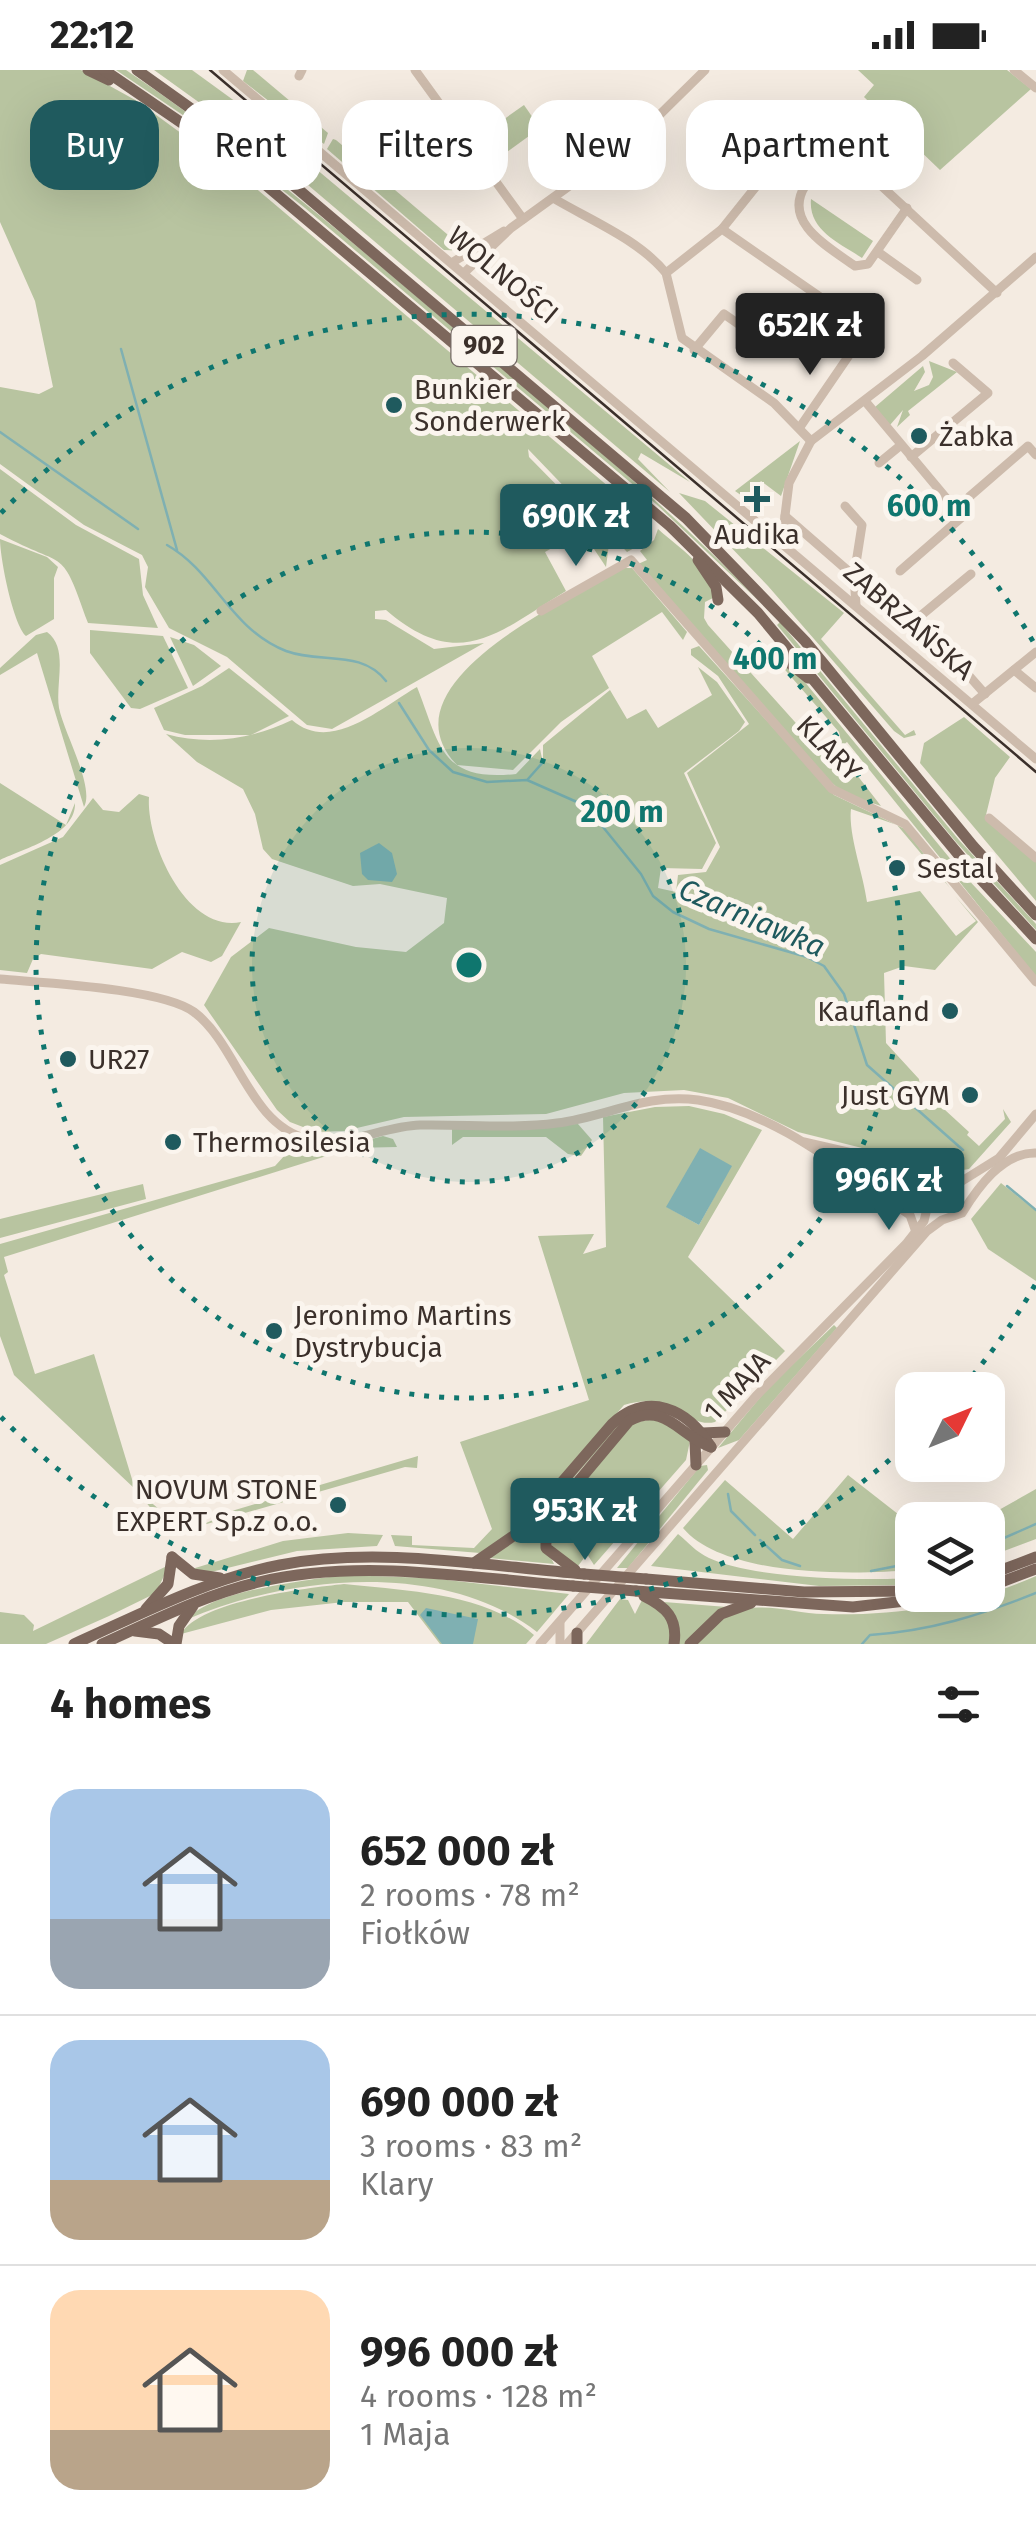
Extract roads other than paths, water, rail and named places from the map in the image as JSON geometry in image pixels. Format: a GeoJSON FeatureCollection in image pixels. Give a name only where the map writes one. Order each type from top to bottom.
{"type":"FeatureCollection","features":[{"type":"Feature","properties":{"kind":"main road"},"geometry":{"type":"LineString","coordinates":[[88,70],[162,107]]}},
{"type":"Feature","properties":{"kind":"main road","name":"902"},"geometry":{"type":"LineString","coordinates":[[104,70],[162,107],[286,201],[670,526],[758,613],[963,860],[1036,938]]}},
{"type":"Feature","properties":{"kind":"main road","name":"902"},"geometry":{"type":"LineString","coordinates":[[140,70],[281,174],[660,494],[742,571],[805,641],[973,846],[1036,915]]}},
{"type":"Feature","properties":{"kind":"main road"},"geometry":{"type":"LineString","coordinates":[[670,526],[706,570],[718,600]]}},
{"type":"Feature","properties":{"kind":"main road"},"geometry":{"type":"LineString","coordinates":[[773,660],[788,662],[828,695]]}},
{"type":"Feature","properties":{"kind":"main road"},"geometry":{"type":"LineString","coordinates":[[470,1565],[508,1543],[612,1424],[632,1408],[652,1404],[668,1408],[699,1438]]}},
{"type":"Feature","properties":{"kind":"main road"},"geometry":{"type":"LineString","coordinates":[[584,1574],[564,1566],[546,1548],[543,1530],[548,1514],[622,1428],[637,1416],[668,1418],[711,1447]]}},
{"type":"Feature","properties":{"kind":"main road"},"geometry":{"type":"LineString","coordinates":[[699,1438],[725,1432]]}},
{"type":"Feature","properties":{"kind":"main road"},"geometry":{"type":"LineString","coordinates":[[696,1465],[699,1438]]}},
{"type":"Feature","properties":{"kind":"main road"},"geometry":{"type":"LineString","coordinates":[[143,1613],[168,1584],[172,1557],[193,1574],[224,1579]]}},
{"type":"Feature","properties":{"kind":"main road"},"geometry":{"type":"LineString","coordinates":[[1005,1569],[1036,1557]]}},
{"type":"Feature","properties":{"kind":"main road"},"geometry":{"type":"LineString","coordinates":[[74,1644],[224,1579],[282,1564],[329,1559],[470,1565],[819,1593],[895,1591]]}},
{"type":"Feature","properties":{"kind":"main road"},"geometry":{"type":"LineString","coordinates":[[1005,1581],[1036,1570]]}},
{"type":"Feature","properties":{"kind":"main road"},"geometry":{"type":"LineString","coordinates":[[102,1644],[196,1602],[258,1582],[330,1571],[390,1571],[853,1607],[895,1602]]}},
{"type":"Feature","properties":{"kind":"main road"},"geometry":{"type":"LineString","coordinates":[[636,1592],[667,1610],[674,1624],[674,1644]]}},
{"type":"Feature","properties":{"kind":"main road"},"geometry":{"type":"LineString","coordinates":[[690,1644],[721,1614],[760,1601]]}},
{"type":"Feature","properties":{"kind":"main road"},"geometry":{"type":"LineString","coordinates":[[130,1631],[159,1634],[175,1644],[180,1626],[196,1602]]}},
{"type":"Feature","properties":{"kind":"street","name":"WOLNOŚCI"},"geometry":{"type":"LineString","coordinates":[[223,70],[706,478]]}},
{"type":"Feature","properties":{"kind":"street"},"geometry":{"type":"LineString","coordinates":[[415,70],[523,219]]}},
{"type":"Feature","properties":{"kind":"street"},"geometry":{"type":"LineString","coordinates":[[453,262],[511,228],[638,137],[705,70]]}},
{"type":"Feature","properties":{"kind":"street"},"geometry":{"type":"LineString","coordinates":[[1014,70],[1036,88]]}},
{"type":"Feature","properties":{"kind":"street"},"geometry":{"type":"LineString","coordinates":[[662,269],[722,229],[753,190]]}},
{"type":"Feature","properties":{"kind":"street"},"geometry":{"type":"LineString","coordinates":[[805,190],[800,210],[816,238],[855,266],[868,264],[908,208]]}},
{"type":"Feature","properties":{"kind":"street"},"geometry":{"type":"LineString","coordinates":[[888,190],[996,293]]}},
{"type":"Feature","properties":{"kind":"street"},"geometry":{"type":"LineString","coordinates":[[553,198],[662,269],[682,338],[772,402],[811,440]]}},
{"type":"Feature","properties":{"kind":"street"},"geometry":{"type":"LineString","coordinates":[[465,272],[511,228]]}},
{"type":"Feature","properties":{"kind":"street"},"geometry":{"type":"LineString","coordinates":[[722,229],[871,332]]}},
{"type":"Feature","properties":{"kind":"street"},"geometry":{"type":"LineString","coordinates":[[878,252],[916,280]]}},
{"type":"Feature","properties":{"kind":"street"},"geometry":{"type":"LineString","coordinates":[[782,540],[792,471],[811,440],[865,401],[1036,257]]}},
{"type":"Feature","properties":{"kind":"street"},"geometry":{"type":"LineString","coordinates":[[694,350],[724,314],[760,339],[771,324],[788,335]]}},
{"type":"Feature","properties":{"kind":"street"},"geometry":{"type":"LineString","coordinates":[[841,330],[848,317]]}},
{"type":"Feature","properties":{"kind":"street"},"geometry":{"type":"LineString","coordinates":[[800,427],[852,350]]}},
{"type":"Feature","properties":{"kind":"street"},"geometry":{"type":"LineString","coordinates":[[912,457],[988,393],[954,363]]}},
{"type":"Feature","properties":{"kind":"street"},"geometry":{"type":"LineString","coordinates":[[865,401],[962,517],[900,571]]}},
{"type":"Feature","properties":{"kind":"street"},"geometry":{"type":"LineString","coordinates":[[879,464],[901,445]]}},
{"type":"Feature","properties":{"kind":"street"},"geometry":{"type":"LineString","coordinates":[[969,497],[1028,446],[1036,456]]}},
{"type":"Feature","properties":{"kind":"street","name":"ZABRZAŃSKA"},"geometry":{"type":"LineString","coordinates":[[706,478],[1036,760]]}},
{"type":"Feature","properties":{"kind":"street"},"geometry":{"type":"LineString","coordinates":[[845,506],[862,526],[854,576],[856,605]]}},
{"type":"Feature","properties":{"kind":"street"},"geometry":{"type":"LineString","coordinates":[[758,521],[786,516]]}},
{"type":"Feature","properties":{"kind":"street"},"geometry":{"type":"LineString","coordinates":[[786,516],[854,576]]}},
{"type":"Feature","properties":{"kind":"street","name":"KLARY"},"geometry":{"type":"LineString","coordinates":[[540,611],[630,560],[837,793],[906,824],[1036,982]]}},
{"type":"Feature","properties":{"kind":"street"},"geometry":{"type":"LineString","coordinates":[[970,574],[918,618],[986,694]]}},
{"type":"Feature","properties":{"kind":"street"},"geometry":{"type":"LineString","coordinates":[[972,704],[1036,652]]}},
{"type":"Feature","properties":{"kind":"street"},"geometry":{"type":"LineString","coordinates":[[1014,670],[1036,688]]}},
{"type":"Feature","properties":{"kind":"street"},"geometry":{"type":"LineString","coordinates":[[989,818],[1036,858]]}},
{"type":"Feature","properties":{"kind":"street"},"geometry":{"type":"LineString","coordinates":[[0,979],[150,996],[181,1004],[203,1020],[275,1121],[289,1132],[315,1141],[343,1140],[401,1126],[555,1124],[654,1098],[716,1104],[792,1138],[910,1216],[916,1232]]}},
{"type":"Feature","properties":{"kind":"street"},"geometry":{"type":"LineString","coordinates":[[792,1138],[878,1159],[941,1182],[962,1181],[1010,1148],[1035,1117]]}},
{"type":"Feature","properties":{"kind":"street","name":"1 MAJA"},"geometry":{"type":"LineString","coordinates":[[564,1644],[577,1638],[715,1474],[942,1220],[962,1214],[972,1192],[997,1171],[1022,1154],[1036,1153]]}},
{"type":"Feature","properties":{"kind":"street"},"geometry":{"type":"LineString","coordinates":[[908,1172],[942,1220]]}},
{"type":"Feature","properties":{"kind":"street","name":"1 MAJA"},"geometry":{"type":"LineString","coordinates":[[540,1644],[770,1380],[861,1294],[916,1232],[941,1182]]}},
{"type":"Feature","properties":{"kind":"street"},"geometry":{"type":"LineString","coordinates":[[715,1474],[711,1447],[736,1450]]}},
{"type":"Feature","properties":{"kind":"street"},"geometry":{"type":"LineString","coordinates":[[561,1621],[564,1644]]}},
{"type":"Feature","properties":{"kind":"water"},"geometry":{"type":"Polygon","coordinates":[[[379,843],[392,853],[397,874],[392,882],[368,880],[362,874],[360,853],[379,843]]]}},
{"type":"Feature","properties":{"kind":"water"},"geometry":{"type":"Polygon","coordinates":[[[700,1148],[732,1166],[699,1225],[666,1207],[700,1148]]]}},
{"type":"Feature","properties":{"kind":"water"},"geometry":{"type":"Polygon","coordinates":[[[426,1608],[478,1619],[473,1644],[442,1644],[420,1615],[426,1608]]]}},
{"type":"Feature","properties":{"kind":"waterway"},"geometry":{"type":"LineString","coordinates":[[121,349],[177,550]]}},
{"type":"Feature","properties":{"kind":"waterway","name":"Czarniawka"},"geometry":{"type":"LineString","coordinates":[[0,432],[138,529]]}},
{"type":"Feature","properties":{"kind":"waterway","name":"Czarniawka"},"geometry":{"type":"LineString","coordinates":[[167,545],[184,556],[236,615],[267,641],[299,655],[365,665],[386,681]]}},
{"type":"Feature","properties":{"kind":"waterway","name":"Czarniawka"},"geometry":{"type":"LineString","coordinates":[[399,703],[429,750],[453,772],[487,782],[527,780],[586,806],[641,874],[653,896],[673,912],[709,929],[807,957],[824,966],[844,994],[867,1065],[963,1150]]}},
{"type":"Feature","properties":{"kind":"waterway"},"geometry":{"type":"LineString","coordinates":[[528,779],[544,761]]}},
{"type":"Feature","properties":{"kind":"waterway","name":"Czarniawka"},"geometry":{"type":"LineString","coordinates":[[1007,1186],[1036,1210]]}},
{"type":"Feature","properties":{"kind":"waterway"},"geometry":{"type":"LineString","coordinates":[[728,1494],[731,1511],[755,1535]]}},
{"type":"Feature","properties":{"kind":"waterway"},"geometry":{"type":"LineString","coordinates":[[1005,1538],[1036,1524]]}},
{"type":"Feature","properties":{"kind":"waterway"},"geometry":{"type":"LineString","coordinates":[[760,1540],[782,1560],[800,1566]]}},
{"type":"Feature","properties":{"kind":"waterway"},"geometry":{"type":"LineString","coordinates":[[871,1571],[895,1566]]}},
{"type":"Feature","properties":{"kind":"waterway"},"geometry":{"type":"LineString","coordinates":[[862,1644],[870,1635],[955,1621],[1036,1593]]}},
{"type":"Feature","properties":{"kind":"tram line"},"geometry":{"type":"LineString","coordinates":[[210,70],[1036,772]]}},
{"type":"Feature","properties":{"kind":"place","name":"Bunkier Sonderwerk"},"geometry":{"type":"Point","coordinates":[394,405]}},
{"type":"Feature","properties":{"kind":"place","name":"Żabka"},"geometry":{"type":"Point","coordinates":[919,436]}},
{"type":"Feature","properties":{"kind":"place","name":"Audika"},"geometry":{"type":"Point","coordinates":[757,499]}},
{"type":"Feature","properties":{"kind":"place","name":"Sestal"},"geometry":{"type":"Point","coordinates":[897,868]}},
{"type":"Feature","properties":{"kind":"place","name":"Kaufland"},"geometry":{"type":"Point","coordinates":[950,1011]}},
{"type":"Feature","properties":{"kind":"place","name":"UR27"},"geometry":{"type":"Point","coordinates":[68,1059]}},
{"type":"Feature","properties":{"kind":"place","name":"Just GYM"},"geometry":{"type":"Point","coordinates":[970,1095]}},
{"type":"Feature","properties":{"kind":"place","name":"Thermosilesia"},"geometry":{"type":"Point","coordinates":[173,1142]}},
{"type":"Feature","properties":{"kind":"place","name":"Jeronimo Martins Dystrybucja"},"geometry":{"type":"Point","coordinates":[274,1331]}},
{"type":"Feature","properties":{"kind":"place","name":"NOVUM STONE EXPERT Sp.z o.o."},"geometry":{"type":"Point","coordinates":[338,1505]}}]}
